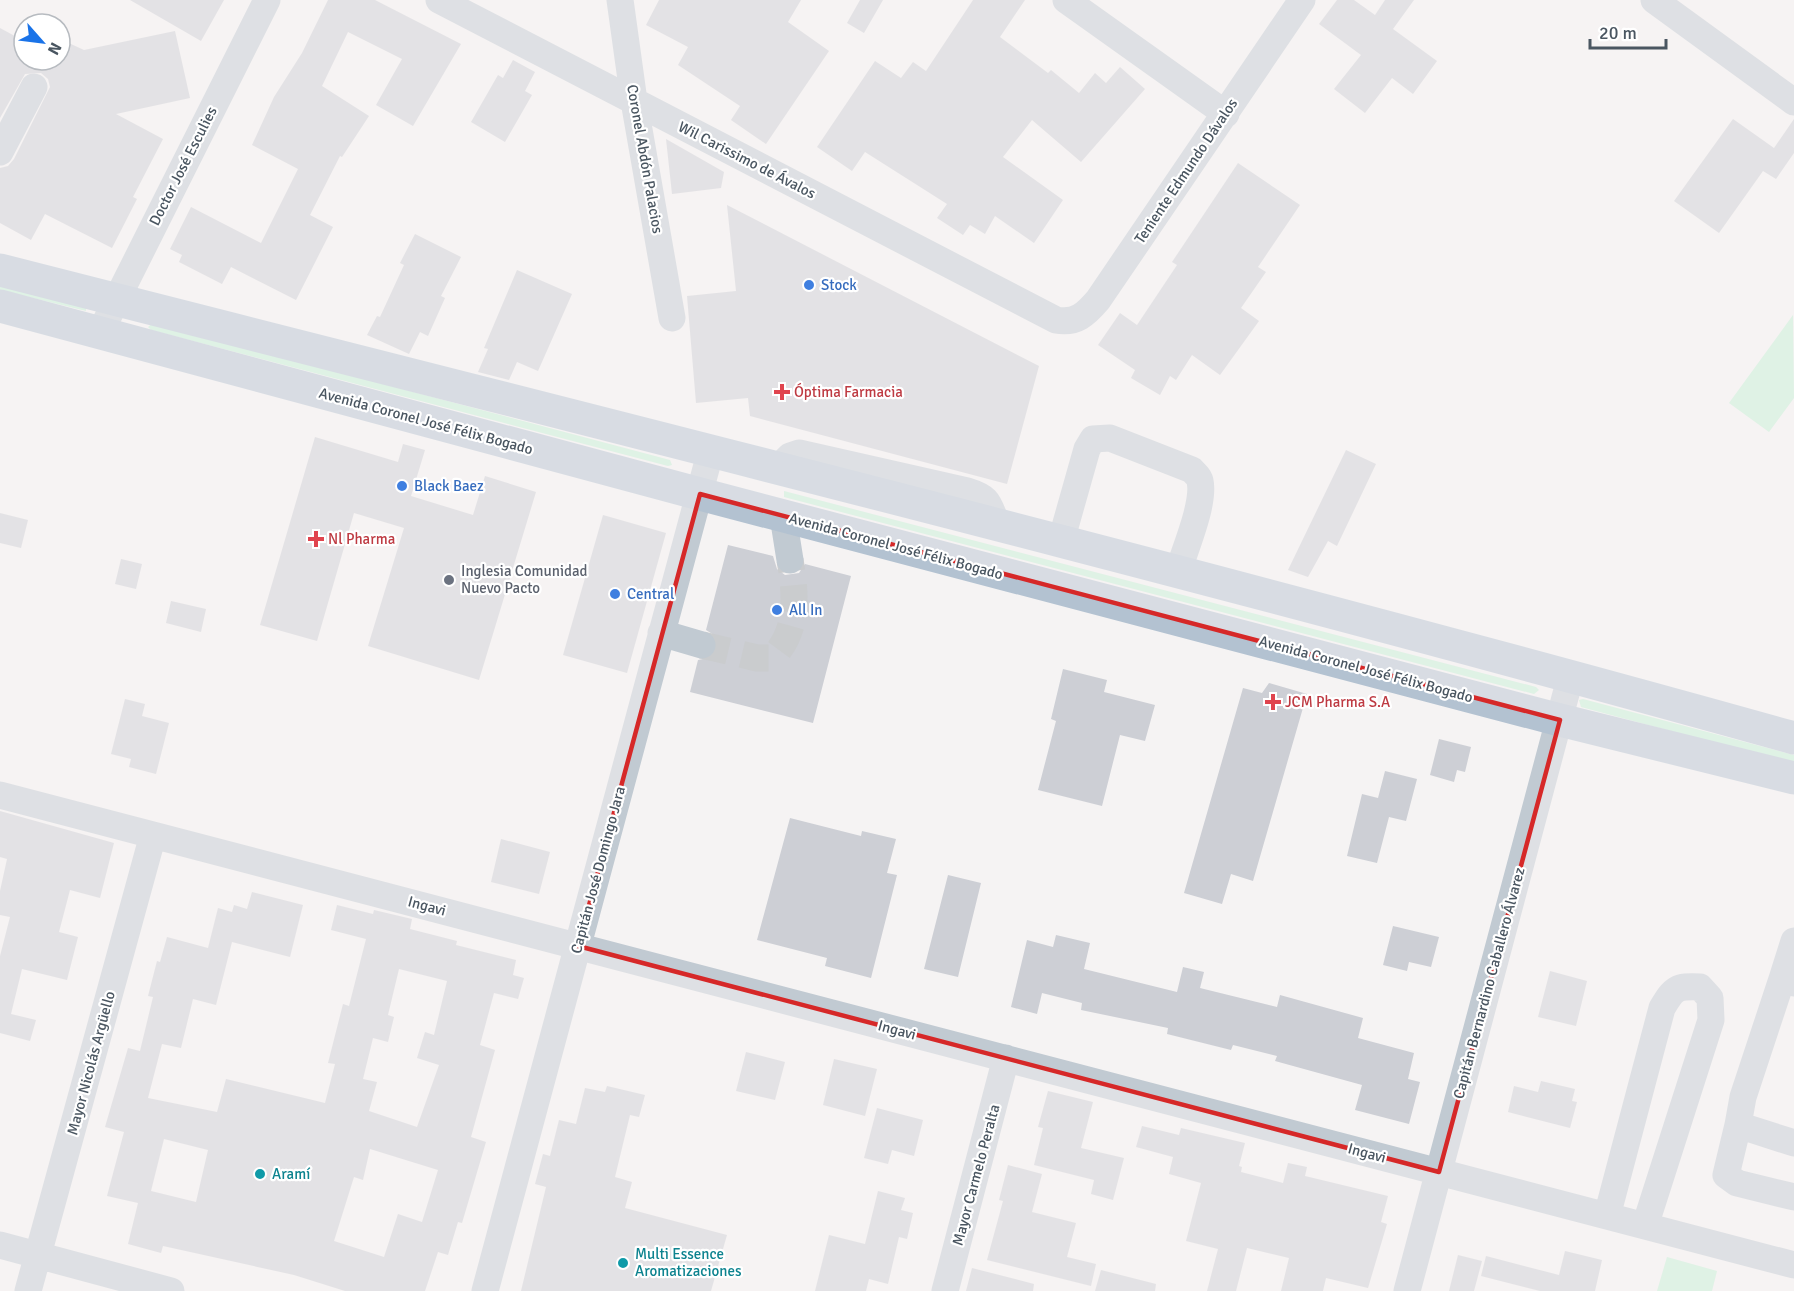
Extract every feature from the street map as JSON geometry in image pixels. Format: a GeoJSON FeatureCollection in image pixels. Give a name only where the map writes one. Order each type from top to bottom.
{"type":"FeatureCollection","features":[{"type":"Feature","properties":{"kind":"main road"},"geometry":{"type":"LineString","coordinates":[[0,270],[997,524],[1572,675],[1794,738]]}},
{"type":"Feature","properties":{"kind":"main road","name":"Avenida Coronel José Félix Bogado"},"geometry":{"type":"LineString","coordinates":[[0,306],[783,516],[1560,720],[1794,778]]}},
{"type":"Feature","properties":{"kind":"street","name":"Doctor José Esculies"},"geometry":{"type":"LineString","coordinates":[[100,333],[115,299],[267,0]]}},
{"type":"Feature","properties":{"kind":"street","name":"Wil Carissimo de Ávalos"},"geometry":{"type":"LineString","coordinates":[[439,0],[1056,320]]}},
{"type":"Feature","properties":{"kind":"street","name":"Coronel Abdón Palacios"},"geometry":{"type":"LineString","coordinates":[[620,0],[634,101],[672,318]]}},
{"type":"Feature","properties":{"kind":"street"},"geometry":{"type":"LineString","coordinates":[[1066,0],[1226,114]]}},
{"type":"Feature","properties":{"kind":"street","name":"Teniente Edmundo Dávalos"},"geometry":{"type":"LineString","coordinates":[[1056,320],[1075,320],[1090,309],[1226,114],[1302,0]]}},
{"type":"Feature","properties":{"kind":"street"},"geometry":{"type":"LineString","coordinates":[[1654,0],[1794,102]]}},
{"type":"Feature","properties":{"kind":"street"},"geometry":{"type":"LineString","coordinates":[[0,152],[34,87]]}},
{"type":"Feature","properties":{"kind":"street"},"geometry":{"type":"LineString","coordinates":[[1061,541],[1087,449],[1093,439],[1110,438],[1191,470],[1198,476],[1201,483],[1198,508],[1178,572]]}},
{"type":"Feature","properties":{"kind":"street","name":"Capitán José Domingo Jara"},"geometry":{"type":"LineString","coordinates":[[485,1291],[711,450]]}},
{"type":"Feature","properties":{"kind":"street"},"geometry":{"type":"LineString","coordinates":[[783,516],[790,560]]}},
{"type":"Feature","properties":{"kind":"street"},"geometry":{"type":"LineString","coordinates":[[661,633],[702,645]]}},
{"type":"Feature","properties":{"kind":"street","name":"Capitán Bernardino Caballero Álvarez"},"geometry":{"type":"LineString","coordinates":[[1407,1291],[1572,675]]}},
{"type":"Feature","properties":{"kind":"street","name":"Ingavi"},"geometry":{"type":"LineString","coordinates":[[0,795],[1794,1265]]}},
{"type":"Feature","properties":{"kind":"street","name":"Mayor Nicolás Argüello"},"geometry":{"type":"LineString","coordinates":[[28,1291],[153,835]]}},
{"type":"Feature","properties":{"kind":"street"},"geometry":{"type":"LineString","coordinates":[[1794,940],[1788,981],[1743,1097],[1726,1175],[1737,1183],[1794,1197]]}},
{"type":"Feature","properties":{"kind":"street"},"geometry":{"type":"LineString","coordinates":[[1607,1216],[1662,1008],[1673,990],[1683,986],[1701,987],[1710,998],[1711,1020],[1645,1226]]}},
{"type":"Feature","properties":{"kind":"street","name":"Mayor Carmelo Peralta"},"geometry":{"type":"LineString","coordinates":[[945,1291],[1006,1058]]}},
{"type":"Feature","properties":{"kind":"street"},"geometry":{"type":"LineString","coordinates":[[1738,1125],[1794,1143]]}},
{"type":"Feature","properties":{"kind":"street"},"geometry":{"type":"LineString","coordinates":[[0,1245],[171,1291]]}},
{"type":"Feature","properties":{"kind":"highlighted area"},"geometry":{"type":"Polygon","coordinates":[[[700,494],[1560,720],[1439,1172],[578,946],[700,494]]]}},
{"type":"Feature","properties":{"kind":"green space"},"geometry":{"type":"Polygon","coordinates":[[[0,283],[86,308],[86,311],[0,290],[0,283]]]}},
{"type":"Feature","properties":{"kind":"green space"},"geometry":{"type":"Polygon","coordinates":[[[1793,315],[1794,398],[1769,432],[1729,403],[1793,315]]]}},
{"type":"Feature","properties":{"kind":"green space"},"geometry":{"type":"Polygon","coordinates":[[[153,323],[670,460],[672,465],[668,466],[151,330],[148,327],[153,323]]]}},
{"type":"Feature","properties":{"kind":"green space"},"geometry":{"type":"Polygon","coordinates":[[[784,491],[1536,687],[1539,690],[1534,694],[784,497],[784,491]]]}},
{"type":"Feature","properties":{"kind":"green space"},"geometry":{"type":"Polygon","coordinates":[[[1583,699],[1794,755],[1794,764],[1581,707],[1579,700],[1583,699]]]}},
{"type":"Feature","properties":{"kind":"green space"},"geometry":{"type":"Polygon","coordinates":[[[1667,1257],[1717,1271],[1712,1291],[1657,1291],[1667,1257]]]}},
{"type":"Feature","properties":{"kind":"building"},"geometry":{"type":"Polygon","coordinates":[[[130,0],[224,0],[201,41],[130,0]]]}},
{"type":"Feature","properties":{"kind":"building"},"geometry":{"type":"Polygon","coordinates":[[[328,0],[375,0],[461,44],[413,126],[376,105],[402,59],[348,32],[322,86],[369,116],[342,157],[340,156],[310,215],[333,227],[296,300],[231,267],[222,284],[179,262],[182,255],[170,249],[191,207],[261,243],[298,169],[252,145],[274,97],[302,53],[328,0]]]}},
{"type":"Feature","properties":{"kind":"building"},"geometry":{"type":"Polygon","coordinates":[[[659,0],[801,0],[788,22],[829,51],[766,144],[731,120],[740,106],[678,65],[688,47],[646,25],[659,0]]]}},
{"type":"Feature","properties":{"kind":"building"},"geometry":{"type":"Polygon","coordinates":[[[860,0],[883,0],[864,33],[847,23],[860,0]]]}},
{"type":"Feature","properties":{"kind":"building"},"geometry":{"type":"Polygon","coordinates":[[[973,0],[1025,0],[1000,37],[1048,73],[1051,70],[1079,93],[1095,73],[1106,83],[1120,67],[1145,89],[1081,162],[1032,120],[1003,157],[1063,200],[1034,243],[995,216],[985,234],[970,225],[963,235],[937,218],[947,204],[865,152],[852,171],[817,147],[875,61],[901,78],[913,62],[926,71],[973,0]]]}},
{"type":"Feature","properties":{"kind":"building"},"geometry":{"type":"Polygon","coordinates":[[[1337,0],[1354,0],[1375,15],[1385,0],[1414,0],[1393,29],[1437,61],[1413,94],[1392,78],[1365,113],[1334,89],[1361,55],[1319,24],[1337,0]]]}},
{"type":"Feature","properties":{"kind":"building"},"geometry":{"type":"Polygon","coordinates":[[[0,28],[12,34],[12,72],[72,72],[72,44],[84,50],[175,31],[190,98],[116,114],[163,139],[133,197],[137,199],[112,248],[45,214],[31,240],[0,223],[0,168],[8,166],[14,159],[50,87],[48,79],[41,73],[25,74],[0,118],[0,28]]]}},
{"type":"Feature","properties":{"kind":"building"},"geometry":{"type":"Polygon","coordinates":[[[513,60],[535,72],[525,91],[532,95],[505,142],[471,122],[498,75],[503,78],[513,60]]]}},
{"type":"Feature","properties":{"kind":"building"},"geometry":{"type":"Polygon","coordinates":[[[1733,119],[1774,148],[1794,119],[1794,153],[1776,179],[1763,171],[1719,233],[1674,201],[1733,119]]]}},
{"type":"Feature","properties":{"kind":"building"},"geometry":{"type":"Polygon","coordinates":[[[666,139],[724,172],[721,188],[672,194],[666,139]]]}},
{"type":"Feature","properties":{"kind":"building"},"geometry":{"type":"Polygon","coordinates":[[[1238,163],[1300,205],[1258,267],[1266,272],[1241,308],[1259,321],[1220,375],[1192,355],[1176,380],[1170,376],[1160,395],[1131,378],[1135,370],[1098,345],[1120,313],[1137,325],[1177,265],[1172,262],[1238,163]]]}},
{"type":"Feature","properties":{"kind":"building","name":"Stock"},"geometry":{"type":"Polygon","coordinates":[[[727,205],[1039,366],[1007,484],[750,416],[748,398],[696,403],[687,296],[736,291],[727,205]]]}},
{"type":"Feature","properties":{"kind":"building"},"geometry":{"type":"Polygon","coordinates":[[[415,234],[461,257],[441,296],[445,298],[428,336],[420,332],[409,354],[367,335],[377,316],[380,317],[404,265],[400,263],[415,234]]]}},
{"type":"Feature","properties":{"kind":"building"},"geometry":{"type":"Polygon","coordinates":[[[517,270],[572,294],[538,371],[517,362],[509,380],[478,372],[488,349],[484,348],[517,270]]]}},
{"type":"Feature","properties":{"kind":"building"},"geometry":{"type":"Polygon","coordinates":[[[315,437],[398,462],[403,444],[425,450],[411,496],[473,515],[485,476],[536,492],[479,680],[368,646],[404,528],[354,513],[317,641],[260,625],[315,437]]]}},
{"type":"Feature","properties":{"kind":"building"},"geometry":{"type":"Polygon","coordinates":[[[1346,450],[1376,464],[1337,546],[1328,541],[1308,577],[1288,570],[1346,450]]]}},
{"type":"Feature","properties":{"kind":"building"},"geometry":{"type":"Polygon","coordinates":[[[0,513],[28,520],[21,548],[0,543],[0,513]]]}},
{"type":"Feature","properties":{"kind":"building","name":"Central"},"geometry":{"type":"Polygon","coordinates":[[[603,515],[666,533],[627,673],[563,655],[603,515]]]}},
{"type":"Feature","properties":{"kind":"building","name":"All In"},"geometry":{"type":"Polygon","coordinates":[[[728,545],[773,556],[777,569],[785,575],[799,573],[805,564],[851,576],[813,723],[690,692],[698,660],[712,657],[717,649],[714,635],[706,630],[728,545]]]}},
{"type":"Feature","properties":{"kind":"building"},"geometry":{"type":"Polygon","coordinates":[[[121,559],[142,564],[136,589],[115,584],[121,559]]]}},
{"type":"Feature","properties":{"kind":"building"},"geometry":{"type":"Polygon","coordinates":[[[171,601],[206,609],[201,632],[166,623],[171,601]]]}},
{"type":"Feature","properties":{"kind":"building"},"geometry":{"type":"Polygon","coordinates":[[[1063,669],[1107,680],[1104,692],[1155,705],[1145,741],[1120,735],[1102,806],[1038,790],[1056,721],[1051,719],[1063,669]]]}},
{"type":"Feature","properties":{"kind":"building"},"geometry":{"type":"Polygon","coordinates":[[[1269,683],[1307,694],[1253,881],[1231,874],[1222,904],[1184,893],[1243,688],[1262,693],[1269,683]]]}},
{"type":"Feature","properties":{"kind":"building"},"geometry":{"type":"Polygon","coordinates":[[[125,699],[145,704],[142,716],[169,723],[156,774],[129,767],[131,759],[111,754],[125,699]]]}},
{"type":"Feature","properties":{"kind":"building"},"geometry":{"type":"Polygon","coordinates":[[[1439,739],[1471,747],[1465,772],[1457,770],[1454,782],[1430,775],[1439,739]]]}},
{"type":"Feature","properties":{"kind":"building"},"geometry":{"type":"Polygon","coordinates":[[[1385,771],[1417,779],[1406,821],[1389,817],[1377,863],[1347,856],[1362,794],[1378,798],[1385,771]]]}},
{"type":"Feature","properties":{"kind":"building"},"geometry":{"type":"Polygon","coordinates":[[[0,811],[114,843],[100,898],[70,890],[59,932],[78,937],[67,980],[22,969],[11,1014],[36,1020],[30,1041],[0,1033],[0,956],[10,917],[0,915],[0,891],[7,859],[0,857],[0,811]]]}},
{"type":"Feature","properties":{"kind":"building"},"geometry":{"type":"Polygon","coordinates":[[[790,818],[861,836],[862,831],[896,839],[887,873],[897,875],[871,978],[825,966],[827,958],[757,940],[790,818]]]}},
{"type":"Feature","properties":{"kind":"building"},"geometry":{"type":"Polygon","coordinates":[[[501,839],[550,852],[539,894],[491,882],[501,839]]]}},
{"type":"Feature","properties":{"kind":"building"},"geometry":{"type":"Polygon","coordinates":[[[948,875],[981,883],[958,977],[924,969],[948,875]]]}},
{"type":"Feature","properties":{"kind":"building"},"geometry":{"type":"Polygon","coordinates":[[[252,892],[303,905],[290,957],[232,942],[216,1005],[193,999],[181,1048],[162,1044],[148,1098],[217,1112],[226,1079],[325,1103],[335,1064],[328,1063],[343,1004],[349,1006],[366,939],[331,930],[337,905],[373,914],[374,910],[412,919],[410,929],[457,941],[456,945],[516,960],[513,975],[524,978],[518,999],[494,993],[480,1045],[495,1050],[471,1137],[486,1142],[462,1223],[458,1222],[448,1255],[438,1252],[425,1291],[345,1291],[294,1275],[163,1246],[161,1253],[128,1244],[138,1203],[107,1196],[124,1132],[105,1127],[128,1048],[140,1051],[153,997],[148,996],[157,961],[160,962],[167,937],[208,948],[218,908],[232,912],[234,905],[247,909],[252,892]],[[399,969],[388,1015],[394,1017],[388,1042],[373,1038],[363,1079],[377,1082],[369,1111],[417,1127],[439,1065],[417,1058],[425,1032],[434,1035],[447,981],[399,969]],[[164,1139],[151,1191],[196,1202],[208,1150],[164,1139]],[[370,1149],[363,1180],[354,1177],[334,1241],[384,1257],[398,1214],[422,1222],[438,1170],[370,1149]]]}},
{"type":"Feature","properties":{"kind":"building"},"geometry":{"type":"Polygon","coordinates":[[[1393,926],[1439,937],[1431,967],[1409,962],[1407,971],[1383,965],[1393,926]]]}},
{"type":"Feature","properties":{"kind":"building"},"geometry":{"type":"Polygon","coordinates":[[[1056,935],[1090,943],[1084,969],[1177,992],[1183,967],[1204,972],[1200,988],[1277,1007],[1280,995],[1363,1018],[1358,1038],[1414,1053],[1408,1079],[1420,1082],[1409,1124],[1355,1110],[1362,1085],[1275,1061],[1277,1056],[1233,1045],[1231,1050],[1167,1034],[1168,1028],[1081,1010],[1082,1003],[1042,993],[1037,1014],[1011,1007],[1027,940],[1053,947],[1056,935]]]}},
{"type":"Feature","properties":{"kind":"building"},"geometry":{"type":"Polygon","coordinates":[[[1550,971],[1587,981],[1576,1026],[1538,1017],[1550,971]]]}},
{"type":"Feature","properties":{"kind":"building"},"geometry":{"type":"Polygon","coordinates":[[[746,1052],[785,1062],[775,1100],[736,1091],[746,1052]]]}},
{"type":"Feature","properties":{"kind":"building"},"geometry":{"type":"Polygon","coordinates":[[[834,1059],[877,1069],[865,1116],[823,1105],[834,1059]]]}},
{"type":"Feature","properties":{"kind":"building"},"geometry":{"type":"Polygon","coordinates":[[[1541,1081],[1575,1089],[1572,1101],[1577,1102],[1570,1128],[1508,1112],[1514,1086],[1538,1092],[1541,1081]]]}},
{"type":"Feature","properties":{"kind":"building","name":"Multi Essence Aromatizaciones"},"geometry":{"type":"Polygon","coordinates":[[[607,1086],[645,1095],[639,1117],[630,1115],[615,1177],[632,1182],[625,1208],[727,1235],[711,1291],[521,1291],[546,1187],[535,1184],[543,1154],[550,1156],[559,1120],[576,1124],[585,1088],[605,1092],[607,1086]]]}},
{"type":"Feature","properties":{"kind":"building"},"geometry":{"type":"Polygon","coordinates":[[[1048,1091],[1093,1102],[1081,1148],[1124,1158],[1113,1200],[1091,1194],[1094,1180],[1034,1165],[1043,1128],[1038,1127],[1048,1091]]]}},
{"type":"Feature","properties":{"kind":"building"},"geometry":{"type":"Polygon","coordinates":[[[877,1108],[923,1120],[914,1156],[892,1150],[888,1164],[864,1158],[877,1108]]]}},
{"type":"Feature","properties":{"kind":"building"},"geometry":{"type":"Polygon","coordinates":[[[1142,1126],[1179,1135],[1181,1128],[1245,1143],[1239,1166],[1242,1167],[1241,1172],[1283,1183],[1288,1163],[1307,1167],[1305,1176],[1388,1196],[1381,1222],[1387,1224],[1368,1288],[1326,1278],[1323,1291],[1281,1291],[1289,1258],[1247,1248],[1236,1291],[1207,1291],[1218,1249],[1186,1241],[1201,1183],[1169,1174],[1173,1157],[1136,1147],[1142,1126]]]}},
{"type":"Feature","properties":{"kind":"building"},"geometry":{"type":"Polygon","coordinates":[[[1008,1165],[1042,1174],[1032,1212],[1076,1223],[1067,1257],[1096,1264],[1091,1286],[987,1260],[1003,1201],[999,1200],[1008,1165]]]}},
{"type":"Feature","properties":{"kind":"building"},"geometry":{"type":"Polygon","coordinates":[[[878,1191],[905,1198],[901,1210],[913,1213],[907,1239],[899,1237],[888,1284],[869,1279],[866,1291],[815,1291],[829,1235],[865,1244],[878,1191]]]}},
{"type":"Feature","properties":{"kind":"building"},"geometry":{"type":"Polygon","coordinates":[[[1565,1251],[1602,1260],[1595,1291],[1540,1291],[1481,1276],[1486,1256],[1559,1275],[1565,1251]]]}},
{"type":"Feature","properties":{"kind":"building"},"geometry":{"type":"Polygon","coordinates":[[[1458,1255],[1482,1261],[1474,1291],[1449,1291],[1458,1255]]]}},
{"type":"Feature","properties":{"kind":"building"},"geometry":{"type":"Polygon","coordinates":[[[972,1268],[1034,1284],[1033,1291],[966,1291],[972,1268]]]}},
{"type":"Feature","properties":{"kind":"building"},"geometry":{"type":"Polygon","coordinates":[[[1101,1270],[1156,1284],[1155,1291],[1095,1291],[1101,1270]]]}},
{"type":"Feature","properties":{"kind":"tunnel"},"geometry":{"type":"LineString","coordinates":[[702,645],[757,658],[772,658],[781,647],[791,624],[794,586],[790,560]]}},
{"type":"Feature","properties":{"kind":"place","name":"Stock"},"geometry":{"type":"Point","coordinates":[809,285]}},
{"type":"Feature","properties":{"kind":"place","name":"Óptima Farmacia"},"geometry":{"type":"Point","coordinates":[782,392]}},
{"type":"Feature","properties":{"kind":"place","name":"Black Baez"},"geometry":{"type":"Point","coordinates":[402,486]}},
{"type":"Feature","properties":{"kind":"place","name":"Nl Pharma"},"geometry":{"type":"Point","coordinates":[316,539]}},
{"type":"Feature","properties":{"kind":"place","name":"Inglesia Comunidad Nuevo Pacto"},"geometry":{"type":"Point","coordinates":[449,580]}},
{"type":"Feature","properties":{"kind":"place","name":"Central"},"geometry":{"type":"Point","coordinates":[615,594]}},
{"type":"Feature","properties":{"kind":"place","name":"All In"},"geometry":{"type":"Point","coordinates":[777,610]}},
{"type":"Feature","properties":{"kind":"place","name":"JCM Pharma S.A"},"geometry":{"type":"Point","coordinates":[1273,702]}},
{"type":"Feature","properties":{"kind":"place","name":"Aramí"},"geometry":{"type":"Point","coordinates":[260,1174]}},
{"type":"Feature","properties":{"kind":"place","name":"Multi Essence Aromatizaciones"},"geometry":{"type":"Point","coordinates":[623,1263]}}]}
